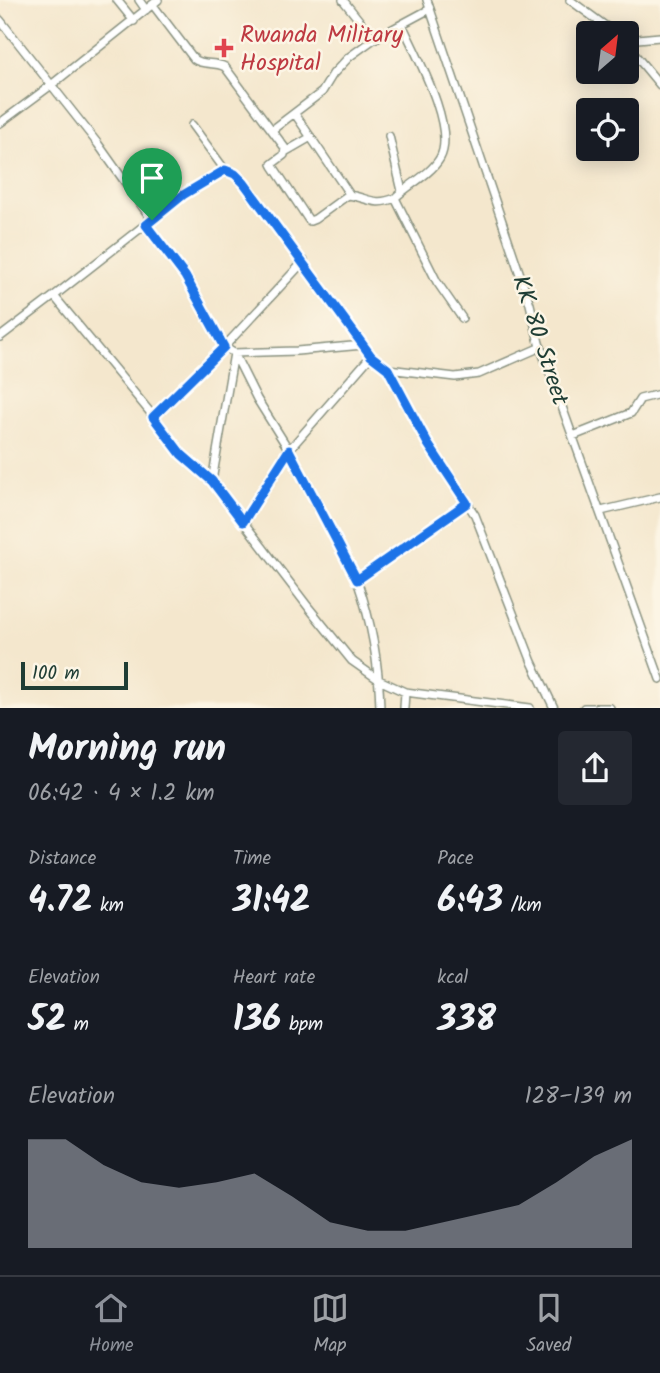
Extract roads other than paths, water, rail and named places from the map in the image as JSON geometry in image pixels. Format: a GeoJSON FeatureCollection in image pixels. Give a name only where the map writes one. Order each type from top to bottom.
{"type":"FeatureCollection","features":[{"type":"Feature","properties":{"kind":"street"},"geometry":{"type":"LineString","coordinates":[[117,0],[134,21]]}},
{"type":"Feature","properties":{"kind":"street"},"geometry":{"type":"LineString","coordinates":[[139,0],[152,5],[197,62],[225,67],[285,148],[285,152]]}},
{"type":"Feature","properties":{"kind":"street"},"geometry":{"type":"LineString","coordinates":[[343,0],[374,39]]}},
{"type":"Feature","properties":{"kind":"street","name":"KK 80 Street"},"geometry":{"type":"LineString","coordinates":[[427,0],[526,292],[541,347],[660,679]]}},
{"type":"Feature","properties":{"kind":"street"},"geometry":{"type":"LineString","coordinates":[[570,0],[599,21]]}},
{"type":"Feature","properties":{"kind":"street"},"geometry":{"type":"LineString","coordinates":[[0,123],[152,5]]}},
{"type":"Feature","properties":{"kind":"street"},"geometry":{"type":"LineString","coordinates":[[272,130],[322,92],[333,74],[349,57],[374,39],[430,9]]}},
{"type":"Feature","properties":{"kind":"street"},"geometry":{"type":"LineString","coordinates":[[0,20],[98,144],[185,276],[224,347],[234,353],[257,399],[289,450],[363,596],[379,680],[380,708]]}},
{"type":"Feature","properties":{"kind":"street"},"geometry":{"type":"LineString","coordinates":[[295,114],[351,195],[373,203],[395,198],[440,160],[445,146],[440,113],[402,24]]}},
{"type":"Feature","properties":{"kind":"street"},"geometry":{"type":"LineString","coordinates":[[639,40],[660,37]]}},
{"type":"Feature","properties":{"kind":"street"},"geometry":{"type":"LineString","coordinates":[[639,58],[660,85]]}},
{"type":"Feature","properties":{"kind":"street"},"geometry":{"type":"LineString","coordinates":[[192,125],[225,170],[235,174],[244,183],[304,261],[371,356],[388,369],[428,444],[484,534],[511,610],[554,708]]}},
{"type":"Feature","properties":{"kind":"street"},"geometry":{"type":"LineString","coordinates":[[389,136],[397,160],[402,191]]}},
{"type":"Feature","properties":{"kind":"street"},"geometry":{"type":"LineString","coordinates":[[311,137],[272,163],[310,220],[351,195]]}},
{"type":"Feature","properties":{"kind":"street"},"geometry":{"type":"LineString","coordinates":[[0,337],[183,195],[225,170]]}},
{"type":"Feature","properties":{"kind":"street"},"geometry":{"type":"LineString","coordinates":[[395,198],[437,282],[462,318]]}},
{"type":"Feature","properties":{"kind":"street"},"geometry":{"type":"LineString","coordinates":[[153,417],[224,347],[304,261]]}},
{"type":"Feature","properties":{"kind":"street"},"geometry":{"type":"LineString","coordinates":[[54,296],[181,454],[212,481],[352,661],[379,680],[405,692],[530,708]]}},
{"type":"Feature","properties":{"kind":"street"},"geometry":{"type":"LineString","coordinates":[[234,353],[363,345]]}},
{"type":"Feature","properties":{"kind":"street"},"geometry":{"type":"LineString","coordinates":[[388,369],[455,377],[479,373],[541,347]]}},
{"type":"Feature","properties":{"kind":"street"},"geometry":{"type":"LineString","coordinates":[[212,481],[234,353]]}},
{"type":"Feature","properties":{"kind":"street"},"geometry":{"type":"LineString","coordinates":[[243,522],[289,450],[371,356]]}},
{"type":"Feature","properties":{"kind":"street"},"geometry":{"type":"LineString","coordinates":[[573,436],[631,413],[640,399],[660,394]]}},
{"type":"Feature","properties":{"kind":"street"},"geometry":{"type":"LineString","coordinates":[[601,511],[660,497]]}},
{"type":"Feature","properties":{"kind":"street"},"geometry":{"type":"LineString","coordinates":[[357,580],[467,503]]}},
{"type":"Feature","properties":{"kind":"street"},"geometry":{"type":"LineString","coordinates":[[404,708],[405,692]]}},
{"type":"Feature","properties":{"kind":"street"},"geometry":{"type":"LineString","coordinates":[[584,708],[610,708]]}},
{"type":"Feature","properties":{"kind":"place","name":"Rwanda Military Hospital"},"geometry":{"type":"Point","coordinates":[224,48]}}]}
